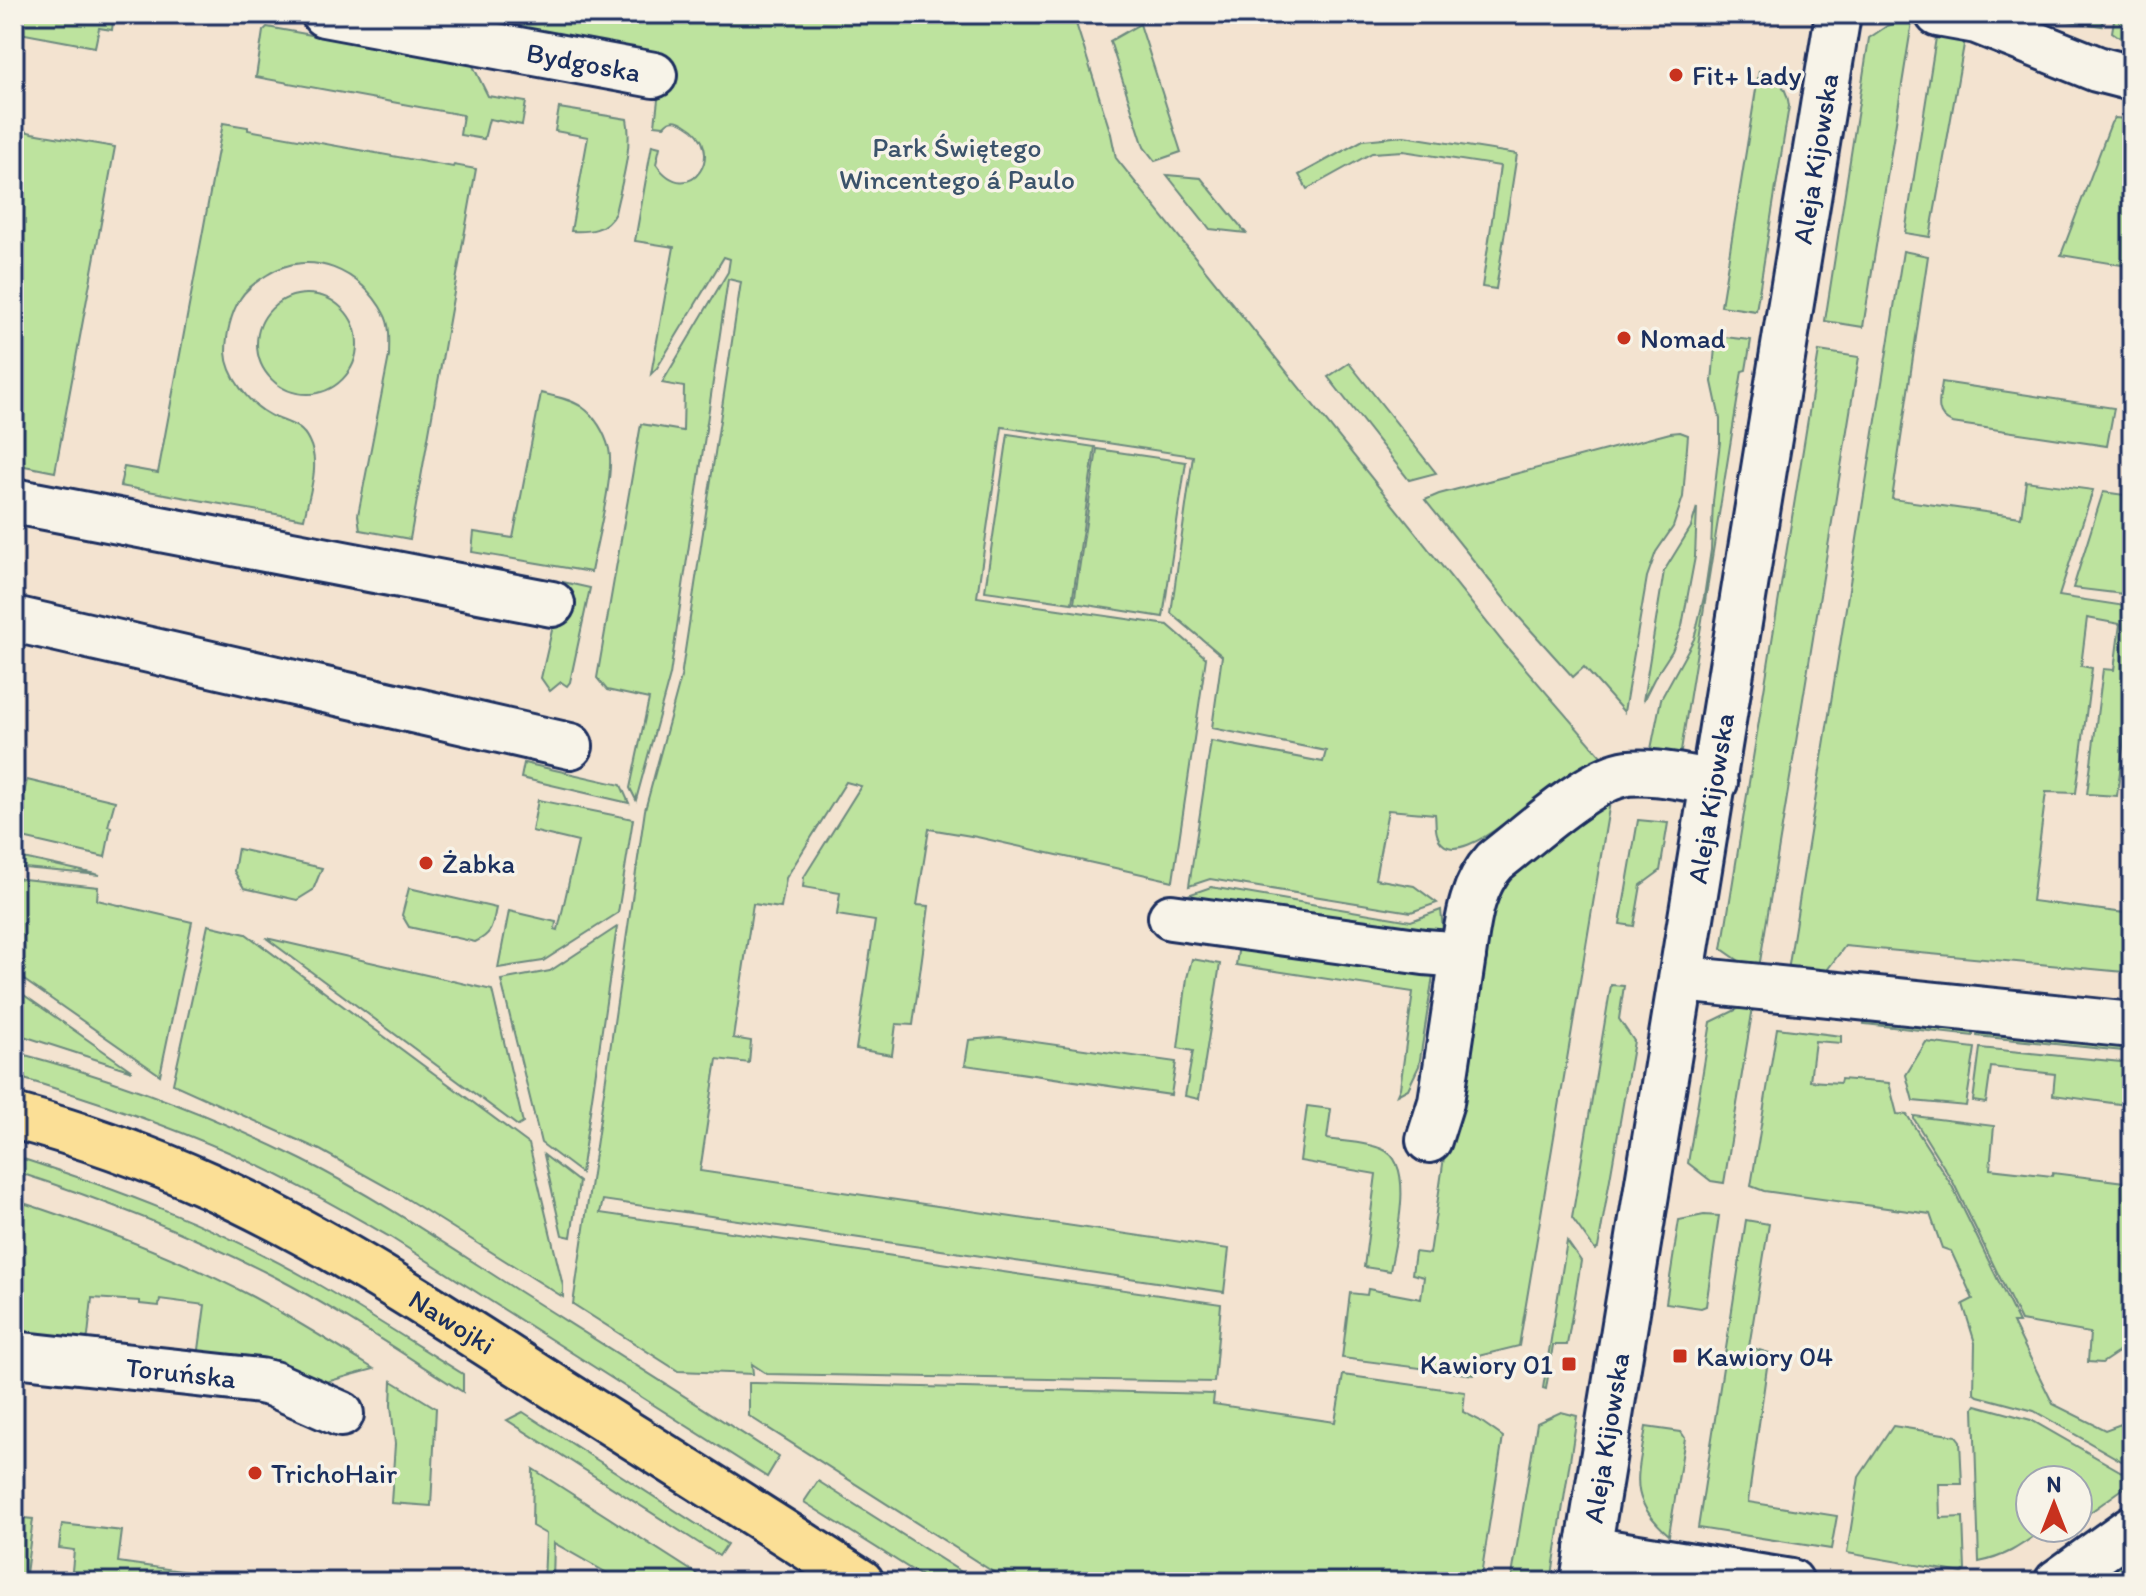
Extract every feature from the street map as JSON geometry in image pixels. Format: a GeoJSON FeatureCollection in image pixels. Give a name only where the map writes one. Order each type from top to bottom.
{"type":"FeatureCollection","features":[{"type":"Feature","properties":{"kind":"main road","name":"Nawojki"},"geometry":{"type":"LineString","coordinates":[[14,1116],[160,1165],[324,1244],[861,1582]]}},
{"type":"Feature","properties":{"kind":"street","name":"Bydgoska"},"geometry":{"type":"LineString","coordinates":[[324,14],[654,75]]}},
{"type":"Feature","properties":{"kind":"street","name":"Aleja Kijowska"},"geometry":{"type":"LineString","coordinates":[[1586,1566],[1838,14]]}},
{"type":"Feature","properties":{"kind":"street"},"geometry":{"type":"LineString","coordinates":[[1938,14],[1977,21],[2097,69],[2132,78]]}},
{"type":"Feature","properties":{"kind":"street"},"geometry":{"type":"LineString","coordinates":[[14,501],[552,604]]}},
{"type":"Feature","properties":{"kind":"street"},"geometry":{"type":"LineString","coordinates":[[14,619],[570,746]]}},
{"type":"Feature","properties":{"kind":"street"},"geometry":{"type":"LineString","coordinates":[[1429,1140],[1441,1102],[1471,906],[1485,873],[1495,861],[1576,799],[1624,774],[1715,782]]}},
{"type":"Feature","properties":{"kind":"street"},"geometry":{"type":"LineString","coordinates":[[1171,917],[1463,955]]}},
{"type":"Feature","properties":{"kind":"street"},"geometry":{"type":"LineString","coordinates":[[1682,979],[2132,1025]]}},
{"type":"Feature","properties":{"kind":"street","name":"Toruńska"},"geometry":{"type":"LineString","coordinates":[[14,1354],[260,1381],[341,1414]]}},
{"type":"Feature","properties":{"kind":"street"},"geometry":{"type":"LineString","coordinates":[[2057,1582],[2132,1528]]}},
{"type":"Feature","properties":{"kind":"street"},"geometry":{"type":"LineString","coordinates":[[1586,1566],[1791,1582]]}},
{"type":"Feature","properties":{"kind":"green space"},"geometry":{"type":"Polygon","coordinates":[[[14,14],[114,14],[112,30],[99,28],[95,47],[14,32],[14,14]]]}},
{"type":"Feature","properties":{"kind":"green space","name":"Park Świętego Wincentego á Paulo"},"geometry":{"type":"Polygon","coordinates":[[[429,14],[1073,14],[1116,158],[1505,645],[1607,763],[1509,831],[1503,824],[1479,840],[1458,848],[1442,843],[1436,832],[1435,814],[1388,810],[1375,879],[1414,886],[1437,903],[1411,912],[1210,879],[1189,886],[1211,741],[1323,762],[1326,751],[1212,728],[1222,656],[1171,613],[1193,456],[1002,427],[977,597],[1168,625],[1206,658],[1173,881],[929,829],[917,905],[929,906],[913,1025],[896,1024],[892,1055],[856,1049],[875,921],[837,915],[840,893],[803,887],[804,877],[861,786],[846,782],[786,878],[781,908],[753,904],[733,1038],[751,1041],[749,1063],[717,1059],[700,1171],[1229,1249],[1224,1292],[603,1200],[600,1213],[1221,1304],[1214,1382],[767,1374],[752,1364],[753,1374],[678,1371],[573,1304],[645,810],[681,677],[741,282],[728,279],[670,675],[636,800],[630,788],[649,699],[607,690],[597,678],[641,424],[683,431],[684,387],[662,383],[728,272],[730,259],[724,257],[651,374],[674,247],[635,241],[652,145],[660,147],[656,164],[669,177],[681,182],[692,179],[700,172],[704,148],[698,136],[680,122],[674,120],[664,126],[655,125],[663,57],[429,14]]]}},
{"type":"Feature","properties":{"kind":"green space"},"geometry":{"type":"Polygon","coordinates":[[[2021,14],[2103,14],[2102,26],[2021,14]]]}},
{"type":"Feature","properties":{"kind":"green space"},"geometry":{"type":"Polygon","coordinates":[[[2115,14],[2128,14],[2128,19],[2132,20],[2132,46],[2112,32],[2115,14]]]}},
{"type":"Feature","properties":{"kind":"green space"},"geometry":{"type":"Polygon","coordinates":[[[1912,22],[1863,327],[1825,321],[1869,38],[1887,26],[1912,22]]]}},
{"type":"Feature","properties":{"kind":"green space"},"geometry":{"type":"Polygon","coordinates":[[[1140,24],[1181,152],[1155,161],[1144,147],[1110,41],[1140,24]]]}},
{"type":"Feature","properties":{"kind":"green space"},"geometry":{"type":"Polygon","coordinates":[[[1938,25],[1965,39],[1930,237],[1905,233],[1938,25]]]}},
{"type":"Feature","properties":{"kind":"green space"},"geometry":{"type":"Polygon","coordinates":[[[267,27],[472,64],[488,96],[526,102],[522,125],[489,119],[484,139],[460,135],[463,115],[256,77],[263,31],[267,27]]]}},
{"type":"Feature","properties":{"kind":"green space"},"geometry":{"type":"Polygon","coordinates":[[[1759,71],[1780,83],[1789,106],[1756,311],[1721,306],[1759,71]]]}},
{"type":"Feature","properties":{"kind":"green space"},"geometry":{"type":"Polygon","coordinates":[[[559,108],[627,119],[627,154],[615,213],[607,224],[596,229],[571,231],[588,137],[555,131],[559,108]]]}},
{"type":"Feature","properties":{"kind":"green space"},"geometry":{"type":"Polygon","coordinates":[[[2115,118],[2125,119],[2128,266],[2061,255],[2115,118]]]}},
{"type":"Feature","properties":{"kind":"green space"},"geometry":{"type":"Polygon","coordinates":[[[223,123],[248,127],[248,130],[476,169],[410,539],[360,530],[358,515],[389,356],[386,319],[374,299],[349,275],[317,264],[300,263],[283,267],[263,277],[249,289],[234,311],[226,345],[230,370],[247,397],[270,415],[297,427],[309,441],[314,470],[304,519],[120,486],[124,467],[158,473],[223,123]]]}},
{"type":"Feature","properties":{"kind":"green space"},"geometry":{"type":"Polygon","coordinates":[[[14,128],[115,147],[55,472],[14,464],[14,128]]]}},
{"type":"Feature","properties":{"kind":"green space"},"geometry":{"type":"Polygon","coordinates":[[[1404,136],[1517,154],[1496,289],[1482,287],[1500,166],[1403,151],[1372,153],[1307,189],[1299,175],[1363,140],[1404,136]]]}},
{"type":"Feature","properties":{"kind":"green space"},"geometry":{"type":"Polygon","coordinates":[[[1167,175],[1201,178],[1246,233],[1210,229],[1167,175]]]}},
{"type":"Feature","properties":{"kind":"green space"},"geometry":{"type":"Polygon","coordinates":[[[1903,251],[1928,256],[1892,499],[2021,517],[2026,481],[2093,490],[2059,596],[2132,607],[2132,673],[2117,796],[2087,794],[2103,669],[2114,670],[2120,624],[2087,618],[2081,666],[2092,668],[2076,793],[2046,792],[2032,901],[2132,914],[2132,979],[2124,972],[1845,946],[1819,981],[1787,977],[1903,251]]]}},
{"type":"Feature","properties":{"kind":"green space"},"geometry":{"type":"Polygon","coordinates":[[[307,294],[335,302],[349,316],[357,344],[349,372],[335,386],[307,394],[279,386],[265,372],[257,344],[265,316],[279,302],[307,294]]]}},
{"type":"Feature","properties":{"kind":"green space"},"geometry":{"type":"Polygon","coordinates":[[[1716,336],[1751,340],[1746,370],[1742,371],[1680,757],[1650,754],[1661,699],[1694,639],[1704,597],[1720,442],[1720,419],[1712,382],[1716,336]]]}},
{"type":"Feature","properties":{"kind":"green space"},"geometry":{"type":"Polygon","coordinates":[[[1819,351],[1859,357],[1758,974],[1722,949],[1819,351]]]}},
{"type":"Feature","properties":{"kind":"green space"},"geometry":{"type":"Polygon","coordinates":[[[1349,363],[1436,473],[1409,480],[1328,377],[1349,363]]]}},
{"type":"Feature","properties":{"kind":"green space"},"geometry":{"type":"Polygon","coordinates":[[[1942,382],[2114,408],[2107,446],[1952,423],[1940,411],[1942,382]]]}},
{"type":"Feature","properties":{"kind":"green space"},"geometry":{"type":"Polygon","coordinates":[[[541,393],[567,400],[587,411],[599,425],[609,449],[607,492],[591,572],[472,552],[474,532],[513,538],[541,393]]]}},
{"type":"Feature","properties":{"kind":"green space"},"geometry":{"type":"Polygon","coordinates":[[[1680,432],[1688,435],[1683,497],[1673,527],[1656,552],[1647,577],[1624,712],[1584,667],[1573,677],[1518,616],[1425,500],[1680,432]]]}},
{"type":"Feature","properties":{"kind":"green space"},"geometry":{"type":"Polygon","coordinates":[[[1008,434],[1095,447],[1072,603],[985,591],[1008,434]]]}},
{"type":"Feature","properties":{"kind":"green space"},"geometry":{"type":"Polygon","coordinates":[[[1097,449],[1186,462],[1163,617],[1074,603],[1097,449]]]}},
{"type":"Feature","properties":{"kind":"green space"},"geometry":{"type":"Polygon","coordinates":[[[2103,492],[2132,496],[2132,595],[2073,588],[2103,492]]]}},
{"type":"Feature","properties":{"kind":"green space"},"geometry":{"type":"Polygon","coordinates":[[[1697,507],[1695,557],[1682,626],[1672,651],[1643,701],[1664,571],[1691,527],[1697,507]]]}},
{"type":"Feature","properties":{"kind":"green space"},"geometry":{"type":"Polygon","coordinates":[[[563,582],[590,588],[570,682],[567,686],[561,682],[550,691],[541,678],[563,582]]]}},
{"type":"Feature","properties":{"kind":"green space"},"geometry":{"type":"Polygon","coordinates":[[[524,763],[621,785],[629,803],[521,778],[524,763]]]}},
{"type":"Feature","properties":{"kind":"green space"},"geometry":{"type":"Polygon","coordinates":[[[27,780],[115,801],[108,826],[111,827],[105,857],[14,836],[27,780]]]}},
{"type":"Feature","properties":{"kind":"green space"},"geometry":{"type":"Polygon","coordinates":[[[1611,796],[1519,1346],[1478,1356],[1474,1375],[1342,1358],[1350,1293],[1367,1295],[1368,1289],[1421,1299],[1424,1277],[1412,1274],[1415,1252],[1430,1254],[1477,929],[1500,879],[1611,796]]]}},
{"type":"Feature","properties":{"kind":"green space"},"geometry":{"type":"Polygon","coordinates":[[[538,800],[633,819],[618,913],[543,961],[498,968],[509,911],[556,922],[555,929],[558,930],[578,842],[532,831],[538,800]]]}},
{"type":"Feature","properties":{"kind":"green space"},"geometry":{"type":"Polygon","coordinates":[[[1638,820],[1668,823],[1660,871],[1641,885],[1634,926],[1620,924],[1638,820]]]}},
{"type":"Feature","properties":{"kind":"green space"},"geometry":{"type":"Polygon","coordinates":[[[238,848],[322,868],[313,890],[297,900],[244,888],[234,871],[238,848]]]}},
{"type":"Feature","properties":{"kind":"green space"},"geometry":{"type":"Polygon","coordinates":[[[14,856],[100,875],[14,867],[14,856]]]}},
{"type":"Feature","properties":{"kind":"green space"},"geometry":{"type":"Polygon","coordinates":[[[14,878],[98,887],[97,900],[192,922],[160,1075],[14,973],[14,878]]]}},
{"type":"Feature","properties":{"kind":"green space"},"geometry":{"type":"Polygon","coordinates":[[[1211,887],[1411,921],[1441,910],[1443,930],[1439,935],[1187,908],[1188,895],[1211,887]]]}},
{"type":"Feature","properties":{"kind":"green space"},"geometry":{"type":"Polygon","coordinates":[[[409,888],[496,908],[491,929],[475,942],[409,927],[402,915],[409,888]]]}},
{"type":"Feature","properties":{"kind":"green space"},"geometry":{"type":"Polygon","coordinates":[[[208,925],[246,934],[529,1144],[563,1297],[396,1192],[320,1150],[173,1084],[208,925]]]}},
{"type":"Feature","properties":{"kind":"green space"},"geometry":{"type":"Polygon","coordinates":[[[617,927],[581,1173],[541,1143],[501,980],[550,971],[617,927]]]}},
{"type":"Feature","properties":{"kind":"green space"},"geometry":{"type":"Polygon","coordinates":[[[266,938],[492,990],[523,1123],[518,1126],[266,938]]]}},
{"type":"Feature","properties":{"kind":"green space"},"geometry":{"type":"Polygon","coordinates":[[[1239,945],[1434,969],[1419,1066],[1408,1089],[1397,1095],[1413,992],[1236,965],[1239,945]]]}},
{"type":"Feature","properties":{"kind":"green space"},"geometry":{"type":"Polygon","coordinates":[[[1192,959],[1220,964],[1199,1099],[1185,1096],[1193,1051],[1178,1048],[1192,959]]]}},
{"type":"Feature","properties":{"kind":"green space"},"geometry":{"type":"Polygon","coordinates":[[[1611,985],[1624,986],[1619,1019],[1634,1041],[1598,1248],[1595,1250],[1572,1218],[1611,985]]]}},
{"type":"Feature","properties":{"kind":"green space"},"geometry":{"type":"Polygon","coordinates":[[[14,988],[132,1071],[14,1033],[14,988]]]}},
{"type":"Feature","properties":{"kind":"green space"},"geometry":{"type":"Polygon","coordinates":[[[1754,1001],[1724,1183],[1711,1181],[1688,1163],[1711,1022],[1754,1001]]]}},
{"type":"Feature","properties":{"kind":"green space"},"geometry":{"type":"Polygon","coordinates":[[[1867,1011],[1974,1022],[1973,1036],[1864,1024],[1867,1011]]]}},
{"type":"Feature","properties":{"kind":"green space"},"geometry":{"type":"Polygon","coordinates":[[[1978,1023],[2132,1038],[2132,1052],[1977,1036],[1978,1023]]]}},
{"type":"Feature","properties":{"kind":"green space"},"geometry":{"type":"Polygon","coordinates":[[[1777,1028],[1841,1036],[1841,1043],[1815,1041],[1810,1081],[1840,1083],[1841,1079],[1889,1083],[1897,1114],[1907,1115],[1952,1186],[2019,1323],[2013,1323],[2053,1404],[2105,1430],[2132,1420],[2132,1467],[2034,1411],[1974,1393],[1975,1343],[1963,1304],[1973,1299],[1951,1251],[1942,1248],[1930,1214],[1764,1191],[1751,1186],[1777,1028]]]}},
{"type":"Feature","properties":{"kind":"green space"},"geometry":{"type":"Polygon","coordinates":[[[1000,1037],[1176,1062],[1171,1095],[965,1065],[969,1040],[1000,1037]]]}},
{"type":"Feature","properties":{"kind":"green space"},"geometry":{"type":"Polygon","coordinates":[[[1926,1042],[1975,1048],[1966,1106],[1913,1101],[1906,1075],[1926,1042]]]}},
{"type":"Feature","properties":{"kind":"green space"},"geometry":{"type":"Polygon","coordinates":[[[1980,1048],[2131,1063],[2127,1105],[2053,1095],[2055,1074],[1991,1067],[1986,1103],[1973,1101],[1980,1048]]]}},
{"type":"Feature","properties":{"kind":"green space"},"geometry":{"type":"Polygon","coordinates":[[[14,1052],[161,1098],[232,1127],[329,1174],[407,1220],[779,1457],[767,1477],[352,1215],[233,1154],[125,1112],[14,1076],[14,1052]]]}},
{"type":"Feature","properties":{"kind":"green space"},"geometry":{"type":"Polygon","coordinates":[[[1307,1106],[1331,1109],[1327,1139],[1376,1147],[1393,1157],[1399,1170],[1401,1204],[1390,1271],[1364,1267],[1376,1174],[1300,1161],[1307,1106]]]}},
{"type":"Feature","properties":{"kind":"green space"},"geometry":{"type":"Polygon","coordinates":[[[1914,1116],[1994,1126],[1990,1169],[2132,1183],[2132,1343],[2102,1363],[2088,1362],[2090,1333],[2021,1321],[1953,1182],[1914,1116]]]}},
{"type":"Feature","properties":{"kind":"green space"},"geometry":{"type":"Polygon","coordinates":[[[544,1155],[579,1182],[571,1237],[562,1235],[544,1155]]]}},
{"type":"Feature","properties":{"kind":"green space"},"geometry":{"type":"Polygon","coordinates":[[[14,1156],[204,1226],[276,1261],[463,1374],[463,1392],[347,1318],[275,1277],[147,1219],[14,1171],[14,1156]]]}},
{"type":"Feature","properties":{"kind":"green space"},"geometry":{"type":"Polygon","coordinates":[[[14,1200],[105,1232],[224,1282],[374,1369],[308,1387],[198,1357],[205,1305],[160,1299],[159,1306],[140,1304],[140,1301],[92,1298],[88,1336],[84,1343],[14,1335],[14,1200]]]}},
{"type":"Feature","properties":{"kind":"green space"},"geometry":{"type":"Polygon","coordinates":[[[1704,1215],[1719,1216],[1706,1306],[1666,1303],[1679,1220],[1704,1215]]]}},
{"type":"Feature","properties":{"kind":"green space"},"geometry":{"type":"Polygon","coordinates":[[[1746,1220],[1769,1224],[1749,1347],[1769,1353],[1748,1502],[1837,1516],[1831,1549],[1698,1528],[1746,1220]]]}},
{"type":"Feature","properties":{"kind":"green space"},"geometry":{"type":"Polygon","coordinates":[[[1567,1241],[1581,1261],[1567,1345],[1553,1345],[1546,1389],[1543,1388],[1567,1241]]]}},
{"type":"Feature","properties":{"kind":"green space"},"geometry":{"type":"Polygon","coordinates":[[[1343,1375],[1465,1392],[1463,1412],[1503,1437],[1480,1582],[1009,1582],[749,1416],[749,1383],[755,1383],[1214,1394],[1213,1404],[1335,1422],[1343,1375]]]}},
{"type":"Feature","properties":{"kind":"green space"},"geometry":{"type":"Polygon","coordinates":[[[392,1381],[436,1408],[431,1506],[391,1503],[395,1444],[392,1381]]]}},
{"type":"Feature","properties":{"kind":"green space"},"geometry":{"type":"Polygon","coordinates":[[[1976,1405],[2031,1420],[2132,1478],[2131,1483],[2094,1510],[2094,1464],[2014,1464],[2014,1544],[2022,1544],[1979,1562],[1976,1405]]]}},
{"type":"Feature","properties":{"kind":"green space"},"geometry":{"type":"Polygon","coordinates":[[[523,1412],[727,1544],[719,1556],[507,1420],[523,1412]]]}},
{"type":"Feature","properties":{"kind":"green space"},"geometry":{"type":"Polygon","coordinates":[[[1561,1412],[1577,1416],[1551,1582],[1511,1582],[1537,1423],[1561,1412]]]}},
{"type":"Feature","properties":{"kind":"green space"},"geometry":{"type":"Polygon","coordinates":[[[1893,1426],[1956,1436],[1960,1441],[1962,1484],[1939,1484],[1940,1518],[1963,1517],[1965,1570],[1962,1573],[1847,1553],[1859,1477],[1893,1426]]]}},
{"type":"Feature","properties":{"kind":"green space"},"geometry":{"type":"Polygon","coordinates":[[[1646,1427],[1681,1432],[1685,1438],[1669,1535],[1646,1510],[1638,1486],[1646,1427]]]}},
{"type":"Feature","properties":{"kind":"green space"},"geometry":{"type":"Polygon","coordinates":[[[533,1469],[709,1582],[623,1582],[554,1543],[553,1582],[544,1582],[546,1534],[532,1526],[533,1469]]]}},
{"type":"Feature","properties":{"kind":"green space"},"geometry":{"type":"Polygon","coordinates":[[[818,1481],[977,1582],[931,1582],[804,1502],[818,1481]]]}},
{"type":"Feature","properties":{"kind":"green space"},"geometry":{"type":"Polygon","coordinates":[[[14,1517],[33,1519],[25,1582],[14,1582],[14,1517]]]}},
{"type":"Feature","properties":{"kind":"green space"},"geometry":{"type":"Polygon","coordinates":[[[62,1524],[122,1531],[118,1562],[203,1574],[202,1582],[65,1582],[71,1581],[74,1550],[59,1548],[62,1524]]]}},
{"type":"Feature","properties":{"kind":"green space"},"geometry":{"type":"Polygon","coordinates":[[[2132,1553],[2132,1582],[2092,1582],[2132,1553]]]}},
{"type":"Feature","properties":{"kind":"place","name":"Fit+ Lady"},"geometry":{"type":"Point","coordinates":[1676,75]}},
{"type":"Feature","properties":{"kind":"place","name":"Nomad"},"geometry":{"type":"Point","coordinates":[1624,338]}},
{"type":"Feature","properties":{"kind":"place","name":"Żabka"},"geometry":{"type":"Point","coordinates":[426,863]}},
{"type":"Feature","properties":{"kind":"place","name":"Kawiory 04"},"geometry":{"type":"Point","coordinates":[1680,1356]}},
{"type":"Feature","properties":{"kind":"place","name":"Kawiory 01"},"geometry":{"type":"Point","coordinates":[1569,1364]}},
{"type":"Feature","properties":{"kind":"place","name":"TrichoHair"},"geometry":{"type":"Point","coordinates":[255,1473]}}]}
